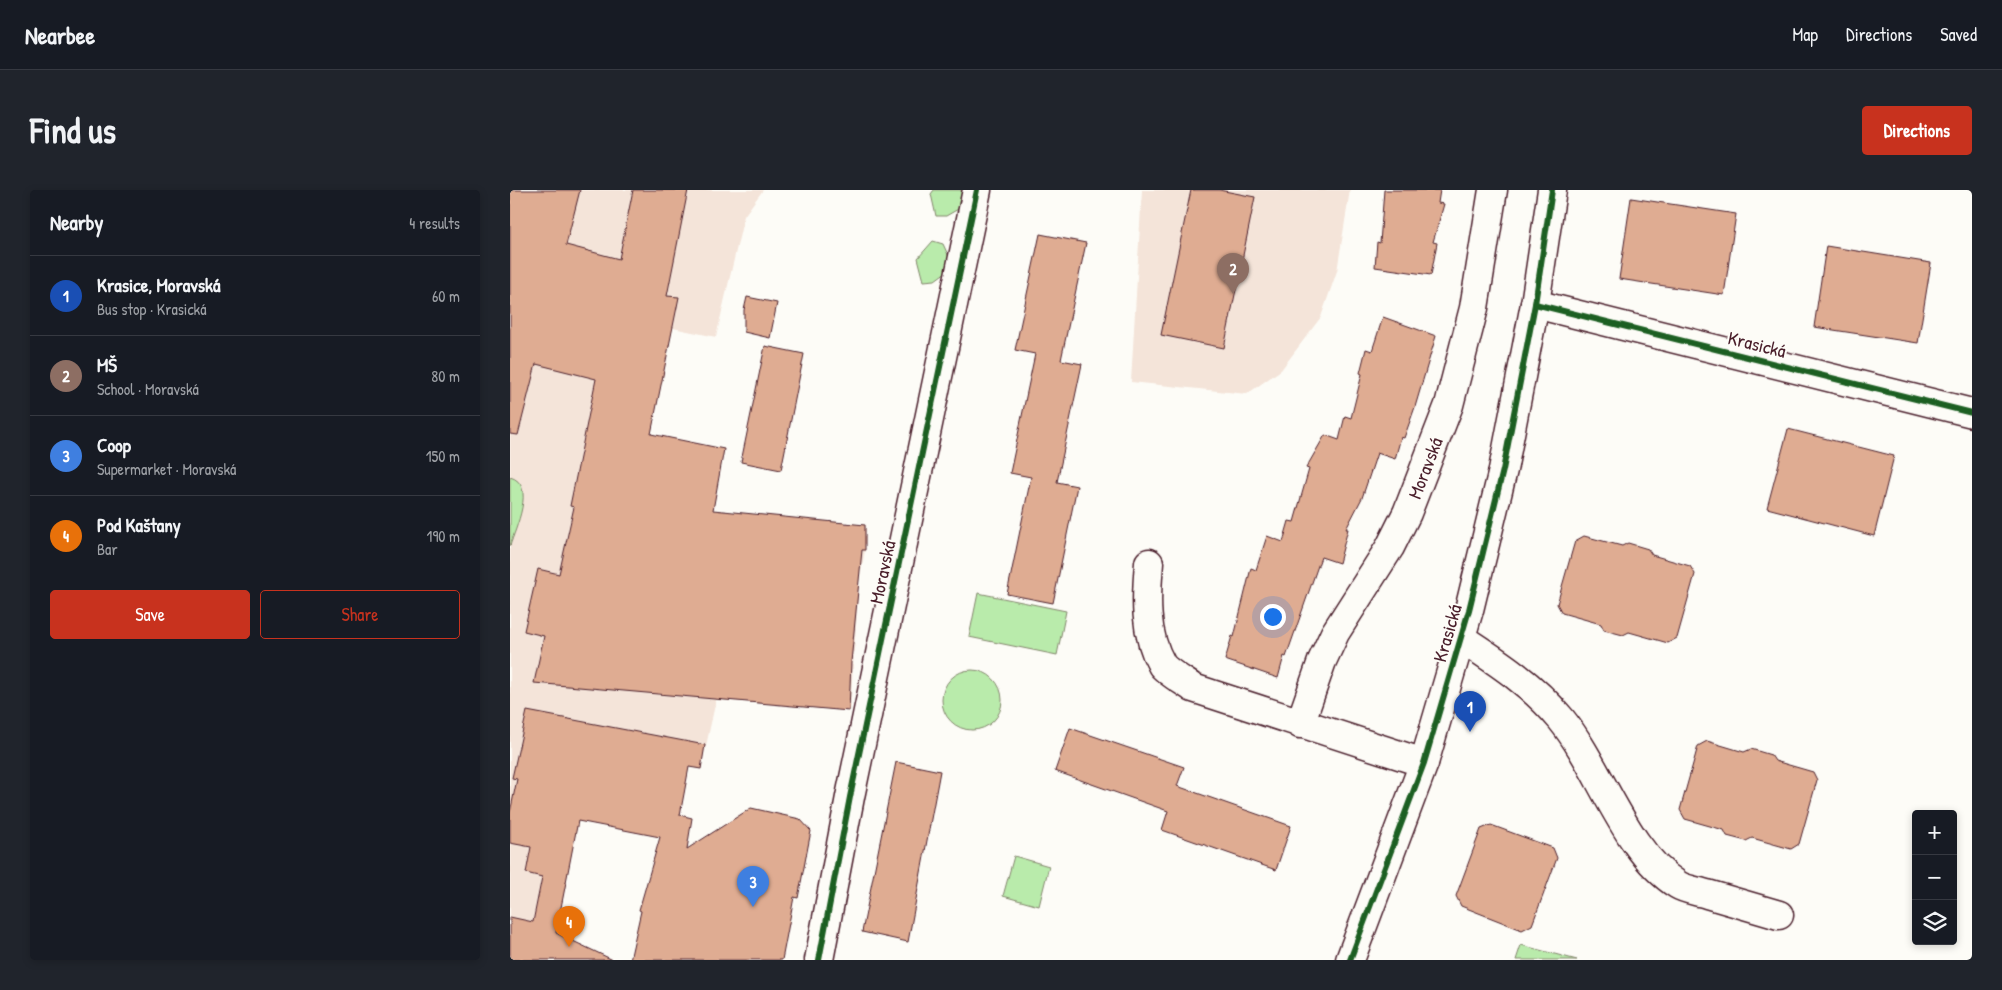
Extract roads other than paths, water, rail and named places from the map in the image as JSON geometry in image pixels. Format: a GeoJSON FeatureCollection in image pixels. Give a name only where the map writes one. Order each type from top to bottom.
{"type":"FeatureCollection","features":[{"type":"Feature","properties":{"kind":"street","name":"Moravská"},"geometry":{"type":"LineString","coordinates":[[819,960],[850,797],[976,190]]}},
{"type":"Feature","properties":{"kind":"street","name":"Moravská"},"geometry":{"type":"LineString","coordinates":[[1300,724],[1322,661],[1335,633],[1390,548],[1407,513],[1449,405],[1474,308],[1493,190]]}},
{"type":"Feature","properties":{"kind":"street","name":"Krasická"},"geometry":{"type":"LineString","coordinates":[[1350,960],[1424,764],[1461,638],[1503,470],[1535,304],[1552,190]]}},
{"type":"Feature","properties":{"kind":"street","name":"Krasická"},"geometry":{"type":"LineString","coordinates":[[1535,304],[1972,413]]}},
{"type":"Feature","properties":{"kind":"street"},"geometry":{"type":"LineString","coordinates":[[1149,563],[1147,583],[1148,628],[1163,666],[1193,688],[1424,764]]}},
{"type":"Feature","properties":{"kind":"street","name":"Krasická"},"geometry":{"type":"LineString","coordinates":[[1461,638],[1503,666],[1534,690],[1561,719],[1594,769],[1628,831],[1650,862],[1679,886],[1779,915]]}},
{"type":"Feature","properties":{"kind":"place","name":"MŠ"},"geometry":{"type":"Point","coordinates":[1233,294]}},
{"type":"Feature","properties":{"kind":"place","name":"Krasice, Moravská"},"geometry":{"type":"Point","coordinates":[1470,732]}},
{"type":"Feature","properties":{"kind":"place","name":"Coop"},"geometry":{"type":"Point","coordinates":[753,907]}},
{"type":"Feature","properties":{"kind":"place","name":"Pod Kaštany"},"geometry":{"type":"Point","coordinates":[569,947]}}]}
